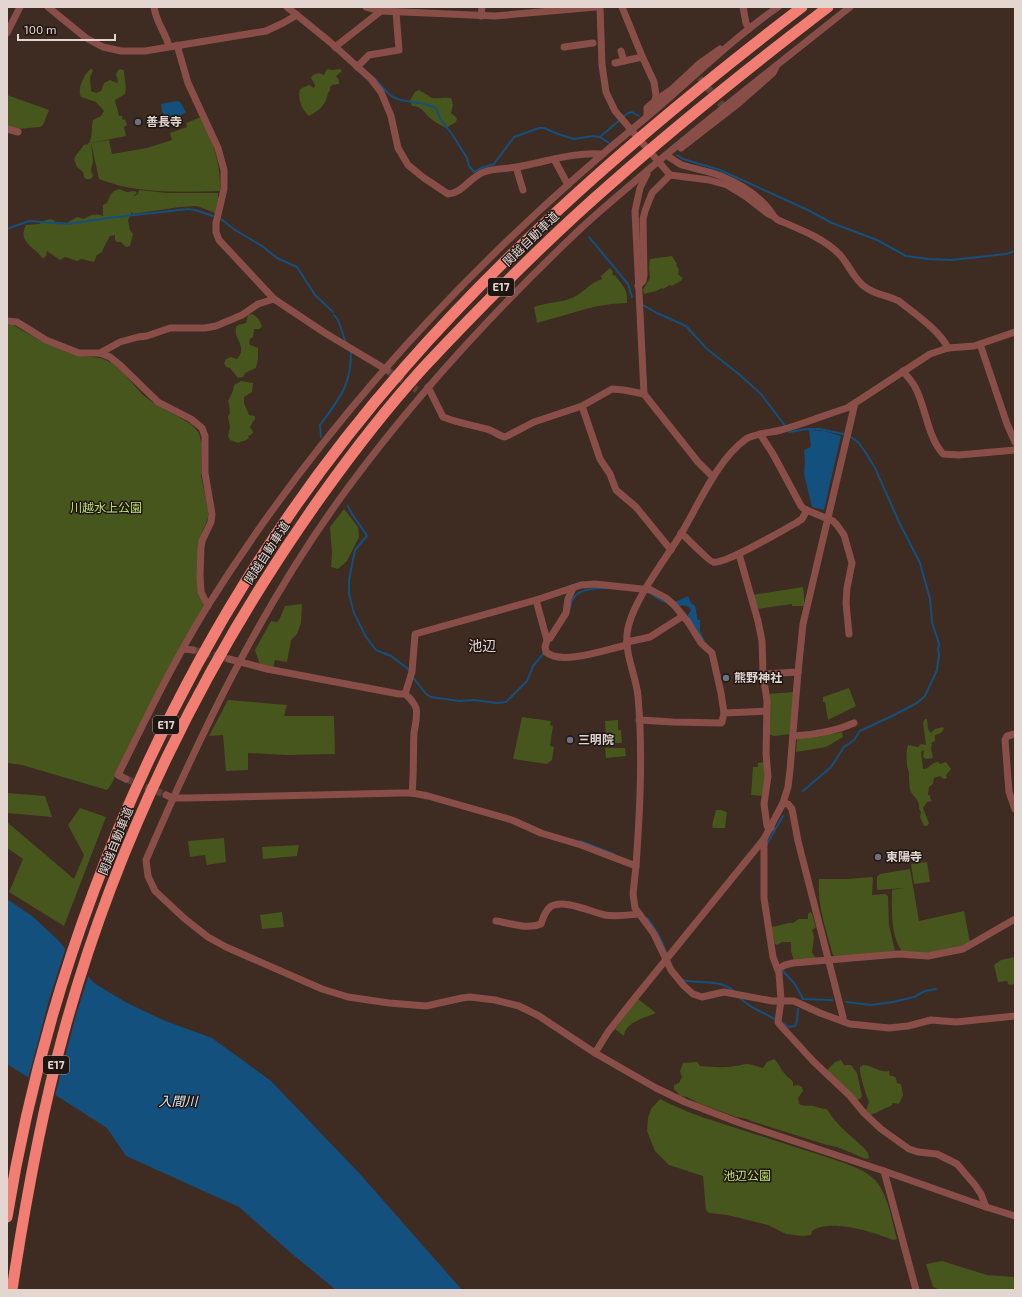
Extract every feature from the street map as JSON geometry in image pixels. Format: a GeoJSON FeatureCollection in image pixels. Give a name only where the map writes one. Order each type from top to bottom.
{"type":"FeatureCollection","features":[{"type":"Feature","properties":{"kind":"highway","name":"関越自動車道"},"geometry":{"type":"LineString","coordinates":[[7,1218],[24,1131],[50,1025],[81,924],[115,837],[144,770],[179,700],[252,572],[331,456],[404,368],[475,291],[564,204],[646,132],[802,7]]}},
{"type":"Feature","properties":{"kind":"highway","name":"関越自動車道"},"geometry":{"type":"LineString","coordinates":[[12,1290],[25,1203],[37,1144],[63,1034],[79,980],[96,931],[127,847],[158,776],[192,707],[228,640],[263,582],[343,466],[385,414],[421,371],[504,284],[558,231],[656,144],[828,7]]}},
{"type":"Feature","properties":{"kind":"street"},"geometry":{"type":"LineString","coordinates":[[7,33],[20,7]]}},
{"type":"Feature","properties":{"kind":"street"},"geometry":{"type":"LineString","coordinates":[[48,7],[86,38],[103,48],[121,52],[133,52],[173,46],[266,30],[297,15]]}},
{"type":"Feature","properties":{"kind":"street"},"geometry":{"type":"LineString","coordinates":[[154,7],[157,20],[173,46],[188,83],[218,148],[224,170],[224,189],[216,223],[216,232],[219,240],[274,299],[325,333],[386,370]]}},
{"type":"Feature","properties":{"kind":"street"},"geometry":{"type":"LineString","coordinates":[[287,7],[337,45],[371,79],[381,92],[391,116],[398,148],[408,165],[448,194],[457,192],[476,176],[488,170],[516,167],[589,153],[601,154]]}},
{"type":"Feature","properties":{"kind":"street"},"geometry":{"type":"LineString","coordinates":[[366,7],[382,11],[398,10],[481,16],[510,16],[596,7]]}},
{"type":"Feature","properties":{"kind":"street"},"geometry":{"type":"LineString","coordinates":[[481,16],[482,7]]}},
{"type":"Feature","properties":{"kind":"street"},"geometry":{"type":"LineString","coordinates":[[600,7],[604,84],[610,101],[615,112],[668,173],[709,180],[727,185],[778,220],[825,243],[840,256],[864,286],[872,292],[894,298],[899,301],[936,333],[948,348]]}},
{"type":"Feature","properties":{"kind":"street"},"geometry":{"type":"LineString","coordinates":[[622,7],[642,57],[654,82],[656,95],[655,101]]}},
{"type":"Feature","properties":{"kind":"street"},"geometry":{"type":"LineString","coordinates":[[743,7],[748,30]]}},
{"type":"Feature","properties":{"kind":"street"},"geometry":{"type":"LineString","coordinates":[[126,778],[118,775],[149,711],[208,606],[264,523],[310,460],[424,325],[487,260],[601,154],[748,30],[778,7]]}},
{"type":"Feature","properties":{"kind":"street"},"geometry":{"type":"LineString","coordinates":[[850,7],[666,154],[576,234],[463,347],[428,387],[420,392],[347,488],[274,600],[239,662],[169,796],[146,860],[148,876],[159,896],[185,919],[213,940],[322,989],[348,997],[377,1002],[422,1006],[470,997],[505,1002],[519,1006],[539,1016],[595,1053],[656,1088],[685,1102],[740,1123],[884,1170],[1015,1216]]}},
{"type":"Feature","properties":{"kind":"street"},"geometry":{"type":"LineString","coordinates":[[358,65],[369,55],[399,50],[398,10]]}},
{"type":"Feature","properties":{"kind":"street"},"geometry":{"type":"LineString","coordinates":[[337,45],[382,11]]}},
{"type":"Feature","properties":{"kind":"street"},"geometry":{"type":"LineString","coordinates":[[647,116],[647,108],[655,101],[672,89],[700,63],[731,40],[748,30]]}},
{"type":"Feature","properties":{"kind":"street"},"geometry":{"type":"LineString","coordinates":[[564,47],[593,44]]}},
{"type":"Feature","properties":{"kind":"street"},"geometry":{"type":"LineString","coordinates":[[622,51],[624,61]]}},
{"type":"Feature","properties":{"kind":"street"},"geometry":{"type":"LineString","coordinates":[[615,63],[642,57]]}},
{"type":"Feature","properties":{"kind":"street"},"geometry":{"type":"LineString","coordinates":[[7,129],[18,132]]}},
{"type":"Feature","properties":{"kind":"street"},"geometry":{"type":"LineString","coordinates":[[666,154],[683,165],[721,176],[742,187],[769,208],[773,216]]}},
{"type":"Feature","properties":{"kind":"street"},"geometry":{"type":"LineString","coordinates":[[554,159],[568,185]]}},
{"type":"Feature","properties":{"kind":"street"},"geometry":{"type":"LineString","coordinates":[[516,167],[523,190]]}},
{"type":"Feature","properties":{"kind":"street"},"geometry":{"type":"LineString","coordinates":[[648,170],[640,188],[635,211],[644,394],[698,462],[713,477]]}},
{"type":"Feature","properties":{"kind":"street"},"geometry":{"type":"LineString","coordinates":[[638,286],[643,281],[644,275],[643,219],[645,210],[652,193],[668,173]]}},
{"type":"Feature","properties":{"kind":"street"},"geometry":{"type":"LineString","coordinates":[[100,353],[120,342],[147,336],[170,328],[199,328],[216,326],[242,315],[258,304],[274,299]]}},
{"type":"Feature","properties":{"kind":"street"},"geometry":{"type":"LineString","coordinates":[[7,321],[17,322],[46,340],[79,353],[100,353],[110,357],[158,402],[191,419],[202,428],[205,436],[205,473],[212,514],[211,522],[202,541],[201,548],[200,575],[202,592],[208,606]]}},
{"type":"Feature","properties":{"kind":"street"},"geometry":{"type":"LineString","coordinates":[[1015,332],[974,346],[948,348],[926,356],[847,408],[782,429],[752,436],[744,442],[724,462],[713,477],[671,550],[646,589],[631,618],[627,632],[627,643],[636,684],[641,745],[641,790],[633,894],[635,908],[654,934],[668,957],[671,970],[684,986],[693,994],[702,997],[724,992],[772,1001],[781,1000],[798,1002],[820,1013],[860,1025],[894,1028],[931,1020],[956,1022],[1015,1016]]}},
{"type":"Feature","properties":{"kind":"street"},"geometry":{"type":"LineString","coordinates":[[980,344],[1007,424],[1015,442]]}},
{"type":"Feature","properties":{"kind":"street"},"geometry":{"type":"LineString","coordinates":[[903,371],[915,386],[929,426],[940,450],[944,454],[959,455],[1015,450]]}},
{"type":"Feature","properties":{"kind":"street"},"geometry":{"type":"LineString","coordinates":[[428,387],[443,417],[459,423],[488,429],[503,436],[511,435],[534,422],[582,406],[612,389],[644,394]]}},
{"type":"Feature","properties":{"kind":"street"},"geometry":{"type":"LineString","coordinates":[[595,1053],[608,1032],[764,839],[771,828],[783,802],[788,786],[790,770],[803,624],[855,403]]}},
{"type":"Feature","properties":{"kind":"street"},"geometry":{"type":"LineString","coordinates":[[582,406],[600,459],[610,474],[616,490],[636,507],[671,550]]}},
{"type":"Feature","properties":{"kind":"street"},"geometry":{"type":"LineString","coordinates":[[760,434],[773,454],[799,503],[807,510],[833,521],[841,530],[852,563],[847,588],[846,603],[850,634]]}},
{"type":"Feature","properties":{"kind":"street"},"geometry":{"type":"LineString","coordinates":[[681,533],[695,544],[711,562],[716,563],[739,554],[796,523],[802,519],[807,510]]}},
{"type":"Feature","properties":{"kind":"street"},"geometry":{"type":"LineString","coordinates":[[739,554],[761,631],[767,711],[766,754],[768,776],[764,804],[767,826],[771,828]]}},
{"type":"Feature","properties":{"kind":"street"},"geometry":{"type":"LineString","coordinates":[[405,694],[411,674],[414,634],[536,600],[582,585],[595,584],[646,589],[657,592],[666,598],[683,616],[701,643],[712,653],[724,713],[721,723],[639,720]]}},
{"type":"Feature","properties":{"kind":"street"},"geometry":{"type":"LineString","coordinates":[[547,640],[563,619],[567,608],[568,599],[573,588]]}},
{"type":"Feature","properties":{"kind":"street"},"geometry":{"type":"LineString","coordinates":[[536,600],[547,640],[545,647],[546,652],[558,658],[580,656],[650,636],[683,616]]}},
{"type":"Feature","properties":{"kind":"street"},"geometry":{"type":"LineString","coordinates":[[183,649],[193,650]]}},
{"type":"Feature","properties":{"kind":"street"},"geometry":{"type":"LineString","coordinates":[[229,659],[267,669],[405,694],[416,707],[417,713],[414,734],[414,774],[412,793]]}},
{"type":"Feature","properties":{"kind":"street"},"geometry":{"type":"LineString","coordinates":[[764,674],[798,672]]}},
{"type":"Feature","properties":{"kind":"street"},"geometry":{"type":"LineString","coordinates":[[724,713],[767,711]]}},
{"type":"Feature","properties":{"kind":"street"},"geometry":{"type":"LineString","coordinates":[[793,736],[816,735],[833,732],[854,723]]}},
{"type":"Feature","properties":{"kind":"street"},"geometry":{"type":"LineString","coordinates":[[1015,734],[1008,736],[1005,740],[1009,792],[1015,809]]}},
{"type":"Feature","properties":{"kind":"street"},"geometry":{"type":"LineString","coordinates":[[169,796],[412,793],[452,802],[512,820],[541,833],[582,845],[636,866]]}},
{"type":"Feature","properties":{"kind":"street"},"geometry":{"type":"LineString","coordinates":[[783,802],[788,804],[792,809],[798,841],[843,1021]]}},
{"type":"Feature","properties":{"kind":"street"},"geometry":{"type":"LineString","coordinates":[[764,839],[764,898],[773,957],[778,969],[781,1000],[779,1022],[805,1053],[850,1096],[864,1114],[881,1129],[909,1149],[918,1152],[936,1154],[957,1164],[975,1185],[986,1207]]}},
{"type":"Feature","properties":{"kind":"street"},"geometry":{"type":"LineString","coordinates":[[496,921],[519,925],[541,924],[550,907],[560,904],[576,906],[607,916],[639,914]]}},
{"type":"Feature","properties":{"kind":"street"},"geometry":{"type":"LineString","coordinates":[[778,969],[792,963],[899,954],[928,956],[959,950],[1015,919]]}},
{"type":"Feature","properties":{"kind":"street"},"geometry":{"type":"LineString","coordinates":[[884,1170],[916,1290]]}},
{"type":"Feature","properties":{"kind":"green space"},"geometry":{"type":"Polygon","coordinates":[[[91,68],[93,71],[90,77],[91,91],[96,93],[101,91],[104,83],[110,80],[117,83],[118,81],[116,74],[119,69],[124,70],[126,88],[125,94],[115,100],[119,116],[122,116],[123,120],[125,119],[127,125],[124,127],[126,136],[91,143],[93,162],[91,170],[93,176],[91,179],[86,179],[83,172],[77,167],[74,159],[83,146],[85,144],[87,145],[90,141],[93,120],[101,116],[104,111],[96,102],[81,97],[80,90],[82,82],[91,68]]]}},
{"type":"Feature","properties":{"kind":"green space"},"geometry":{"type":"Polygon","coordinates":[[[327,69],[340,69],[342,71],[336,76],[339,80],[339,84],[332,85],[330,87],[324,104],[309,116],[304,111],[301,104],[299,96],[300,89],[309,85],[314,88],[315,85],[311,78],[313,75],[319,73],[324,75],[327,69]]]}},
{"type":"Feature","properties":{"kind":"green space"},"geometry":{"type":"Polygon","coordinates":[[[419,90],[432,98],[451,98],[453,105],[451,113],[457,118],[456,122],[446,128],[431,119],[420,108],[412,106],[410,100],[415,92],[419,90]]]}},
{"type":"Feature","properties":{"kind":"green space"},"geometry":{"type":"Polygon","coordinates":[[[7,95],[49,110],[43,125],[40,127],[18,129],[7,126],[7,95]]]}},
{"type":"Feature","properties":{"kind":"green space"},"geometry":{"type":"Polygon","coordinates":[[[201,117],[218,162],[220,191],[174,192],[143,190],[113,184],[99,179],[91,143],[109,140],[112,154],[147,148],[172,140],[170,133],[187,127],[186,123],[201,117]]]}},
{"type":"Feature","properties":{"kind":"green space"},"geometry":{"type":"Polygon","coordinates":[[[119,189],[127,192],[135,191],[137,193],[132,197],[138,194],[139,190],[167,193],[218,193],[218,201],[215,213],[197,206],[133,214],[131,212],[128,220],[130,230],[133,234],[130,246],[126,247],[121,242],[117,242],[115,240],[115,235],[110,236],[102,252],[97,255],[94,262],[81,259],[77,261],[65,257],[60,260],[47,251],[46,256],[43,259],[25,240],[24,231],[26,225],[39,224],[51,219],[56,222],[67,223],[77,217],[84,219],[93,215],[103,216],[103,205],[107,203],[112,192],[119,189]]]}},
{"type":"Feature","properties":{"kind":"green space"},"geometry":{"type":"Polygon","coordinates":[[[672,256],[677,264],[676,265],[679,270],[678,274],[682,280],[672,286],[670,285],[663,289],[662,288],[644,294],[643,290],[650,278],[650,259],[672,256]]]}},
{"type":"Feature","properties":{"kind":"green space"},"geometry":{"type":"Polygon","coordinates":[[[610,268],[613,272],[612,274],[614,276],[615,275],[627,294],[627,303],[593,307],[537,323],[534,307],[574,297],[594,282],[602,279],[601,276],[610,268]]]}},
{"type":"Feature","properties":{"kind":"green space"},"geometry":{"type":"Polygon","coordinates":[[[252,314],[256,316],[262,327],[259,329],[254,329],[253,337],[250,339],[249,343],[250,345],[258,348],[258,359],[256,368],[245,373],[243,377],[238,378],[230,368],[226,367],[224,363],[226,359],[231,357],[237,359],[241,353],[240,343],[236,335],[236,327],[246,323],[248,315],[252,314]]]}},
{"type":"Feature","properties":{"kind":"green space","name":"川越水上公園"},"geometry":{"type":"Polygon","coordinates":[[[7,325],[13,325],[41,341],[79,356],[101,358],[112,363],[120,369],[142,394],[152,402],[191,424],[199,433],[202,445],[201,476],[208,509],[208,518],[198,546],[204,609],[142,720],[111,785],[107,790],[22,765],[7,763],[7,325]]]}},
{"type":"Feature","properties":{"kind":"green space"},"geometry":{"type":"Polygon","coordinates":[[[241,381],[253,383],[252,392],[244,397],[244,403],[249,415],[255,416],[255,419],[250,427],[253,432],[248,436],[249,438],[238,443],[230,440],[228,436],[230,427],[228,417],[230,413],[228,401],[234,385],[241,381]]]}},
{"type":"Feature","properties":{"kind":"green space"},"geometry":{"type":"Polygon","coordinates":[[[344,509],[358,527],[359,537],[347,561],[338,569],[331,567],[332,553],[330,527],[344,509]]]}},
{"type":"Feature","properties":{"kind":"green space"},"geometry":{"type":"Polygon","coordinates":[[[803,587],[804,606],[792,606],[792,604],[756,609],[752,595],[803,587]]]}},
{"type":"Feature","properties":{"kind":"green space"},"geometry":{"type":"Polygon","coordinates":[[[302,604],[301,623],[297,634],[291,640],[287,662],[275,660],[273,668],[260,665],[255,650],[271,621],[277,622],[279,620],[285,606],[302,604]]]}},
{"type":"Feature","properties":{"kind":"green space"},"geometry":{"type":"Polygon","coordinates":[[[849,688],[856,706],[828,720],[823,697],[849,688]]]}},
{"type":"Feature","properties":{"kind":"green space"},"geometry":{"type":"Polygon","coordinates":[[[794,692],[790,734],[775,736],[770,735],[768,694],[794,692]]]}},
{"type":"Feature","properties":{"kind":"green space"},"geometry":{"type":"Polygon","coordinates":[[[228,700],[287,705],[284,716],[334,716],[335,754],[287,755],[248,753],[248,770],[226,771],[223,735],[209,736],[228,700]]]}},
{"type":"Feature","properties":{"kind":"green space"},"geometry":{"type":"Polygon","coordinates":[[[522,717],[551,721],[550,725],[553,726],[550,746],[554,747],[552,760],[547,764],[513,759],[522,717]]]}},
{"type":"Feature","properties":{"kind":"green space"},"geometry":{"type":"Polygon","coordinates":[[[925,719],[927,719],[928,729],[931,733],[935,729],[943,727],[944,729],[941,733],[935,735],[935,741],[931,743],[933,758],[926,759],[923,757],[924,750],[921,752],[923,769],[936,762],[940,764],[946,762],[951,769],[946,775],[947,778],[944,779],[940,776],[934,778],[933,784],[929,787],[928,795],[930,795],[932,801],[927,802],[923,808],[929,823],[927,826],[924,826],[920,817],[921,812],[919,809],[919,803],[910,790],[909,772],[907,767],[908,745],[918,747],[921,744],[926,745],[923,723],[925,719]]]}},
{"type":"Feature","properties":{"kind":"green space"},"geometry":{"type":"Polygon","coordinates":[[[618,720],[618,730],[621,730],[622,743],[606,743],[605,721],[618,720]]]}},
{"type":"Feature","properties":{"kind":"green space"},"geometry":{"type":"Polygon","coordinates":[[[842,732],[843,737],[826,747],[796,752],[797,739],[818,737],[842,732]]]}},
{"type":"Feature","properties":{"kind":"green space"},"geometry":{"type":"Polygon","coordinates":[[[605,748],[625,748],[626,756],[606,758],[605,748]]]}},
{"type":"Feature","properties":{"kind":"green space"},"geometry":{"type":"Polygon","coordinates":[[[766,762],[763,796],[751,795],[753,767],[758,767],[758,763],[766,762]]]}},
{"type":"Feature","properties":{"kind":"green space"},"geometry":{"type":"Polygon","coordinates":[[[7,793],[45,796],[52,817],[7,813],[7,793]]]}},
{"type":"Feature","properties":{"kind":"green space"},"geometry":{"type":"Polygon","coordinates":[[[80,808],[106,817],[64,926],[9,892],[23,859],[7,848],[7,822],[74,879],[84,855],[68,825],[80,808]]]}},
{"type":"Feature","properties":{"kind":"green space"},"geometry":{"type":"Polygon","coordinates":[[[716,810],[727,812],[725,828],[713,828],[712,826],[716,810]]]}},
{"type":"Feature","properties":{"kind":"green space"},"geometry":{"type":"Polygon","coordinates":[[[224,838],[226,862],[207,865],[205,855],[190,857],[188,841],[224,838]]]}},
{"type":"Feature","properties":{"kind":"green space"},"geometry":{"type":"Polygon","coordinates":[[[299,845],[297,856],[263,859],[262,847],[299,845]]]}},
{"type":"Feature","properties":{"kind":"green space"},"geometry":{"type":"Polygon","coordinates":[[[927,862],[930,882],[914,884],[911,864],[927,862]]]}},
{"type":"Feature","properties":{"kind":"green space"},"geometry":{"type":"Polygon","coordinates":[[[910,869],[919,921],[964,911],[970,942],[946,951],[903,953],[894,931],[892,890],[904,888],[878,890],[877,877],[880,874],[910,869]]]}},
{"type":"Feature","properties":{"kind":"green space"},"geometry":{"type":"Polygon","coordinates":[[[873,878],[872,895],[885,894],[888,896],[889,925],[895,951],[837,958],[833,955],[823,917],[819,898],[819,879],[873,878]]]}},
{"type":"Feature","properties":{"kind":"green space"},"geometry":{"type":"Polygon","coordinates":[[[282,912],[284,927],[262,929],[260,915],[282,912]]]}},
{"type":"Feature","properties":{"kind":"green space"},"geometry":{"type":"Polygon","coordinates":[[[810,912],[812,913],[816,927],[812,930],[814,937],[812,953],[817,959],[794,961],[791,951],[791,942],[782,942],[777,945],[775,944],[772,927],[793,923],[799,919],[808,919],[808,914],[810,912]]]}},
{"type":"Feature","properties":{"kind":"green space"},"geometry":{"type":"Polygon","coordinates":[[[1015,957],[1015,984],[1009,985],[1007,981],[998,982],[994,965],[1001,960],[1015,957]]]}},
{"type":"Feature","properties":{"kind":"green space"},"geometry":{"type":"Polygon","coordinates":[[[638,999],[656,1013],[632,1024],[625,1031],[624,1036],[615,1029],[638,999]]]}},
{"type":"Feature","properties":{"kind":"green space"},"geometry":{"type":"Polygon","coordinates":[[[774,1059],[784,1073],[793,1082],[793,1086],[798,1085],[802,1087],[803,1091],[798,1098],[799,1104],[827,1109],[839,1125],[864,1148],[868,1153],[869,1158],[866,1159],[837,1147],[747,1119],[736,1117],[698,1103],[687,1097],[680,1096],[674,1089],[674,1085],[679,1083],[682,1077],[680,1071],[683,1063],[697,1062],[700,1066],[718,1067],[731,1067],[749,1064],[763,1068],[767,1062],[774,1059]]]}},
{"type":"Feature","properties":{"kind":"green space"},"geometry":{"type":"Polygon","coordinates":[[[841,1060],[844,1065],[851,1065],[857,1073],[862,1096],[857,1100],[826,1071],[835,1062],[841,1060]]]}},
{"type":"Feature","properties":{"kind":"green space"},"geometry":{"type":"Polygon","coordinates":[[[863,1065],[882,1071],[889,1071],[890,1076],[896,1078],[897,1083],[901,1084],[903,1095],[899,1104],[893,1103],[891,1106],[870,1115],[866,1110],[869,1102],[860,1070],[860,1067],[863,1065]]]}},
{"type":"Feature","properties":{"kind":"green space","name":"池辺公園"},"geometry":{"type":"Polygon","coordinates":[[[660,1099],[703,1117],[840,1161],[870,1175],[879,1186],[886,1200],[897,1239],[893,1240],[864,1230],[841,1226],[820,1227],[812,1231],[811,1235],[803,1236],[786,1234],[768,1225],[727,1215],[709,1213],[706,1210],[703,1176],[669,1165],[655,1151],[647,1131],[648,1118],[651,1109],[660,1099]]]}},
{"type":"Feature","properties":{"kind":"green space"},"geometry":{"type":"Polygon","coordinates":[[[942,1261],[987,1275],[1015,1277],[1015,1290],[940,1290],[933,1287],[926,1264],[942,1261]]]}},
{"type":"Feature","properties":{"kind":"water"},"geometry":{"type":"Polygon","coordinates":[[[177,101],[180,102],[186,112],[177,118],[166,121],[161,104],[177,101]]]}},
{"type":"Feature","properties":{"kind":"water"},"geometry":{"type":"Polygon","coordinates":[[[809,430],[824,431],[841,436],[824,510],[812,507],[804,474],[804,450],[811,447],[809,430]]]}},
{"type":"Feature","properties":{"kind":"water"},"geometry":{"type":"Polygon","coordinates":[[[688,596],[691,603],[695,606],[698,620],[700,620],[700,631],[705,641],[702,641],[687,617],[691,610],[690,608],[686,606],[678,606],[675,602],[688,596]]]}},
{"type":"Feature","properties":{"kind":"water","name":"入間川"},"geometry":{"type":"Polygon","coordinates":[[[7,899],[32,916],[58,940],[94,983],[127,1003],[163,1020],[212,1038],[271,1081],[360,1174],[462,1290],[336,1290],[239,1207],[126,1156],[107,1128],[7,1064],[7,899]]]}},
{"type":"Feature","properties":{"kind":"pier"},"geometry":{"type":"Polygon","coordinates":[[[66,947],[89,974],[76,1015],[55,1096],[28,1079],[49,1000],[66,947]]]}},
{"type":"Feature","properties":{"kind":"waterway"},"geometry":{"type":"LineString","coordinates":[[374,78],[393,97],[400,100],[434,107],[437,110],[440,119],[452,134],[467,158],[469,166],[474,172],[494,164],[514,137],[539,128],[544,128],[574,139],[593,136],[600,137],[609,143]]}},
{"type":"Feature","properties":{"kind":"waterway"},"geometry":{"type":"LineString","coordinates":[[600,137],[628,113],[632,112],[639,116]]}},
{"type":"Feature","properties":{"kind":"waterway"},"geometry":{"type":"LineString","coordinates":[[677,155],[683,159],[720,170],[808,210],[832,223],[877,240],[906,256],[951,260],[1006,254],[1015,251]]}},
{"type":"Feature","properties":{"kind":"waterway"},"geometry":{"type":"LineString","coordinates":[[7,229],[29,221],[68,224],[188,209],[213,216]]}},
{"type":"Feature","properties":{"kind":"waterway"},"geometry":{"type":"LineString","coordinates":[[221,219],[235,230],[262,246],[277,258],[297,267],[315,295],[333,312]]}},
{"type":"Feature","properties":{"kind":"waterway"},"geometry":{"type":"LineString","coordinates":[[589,237],[628,284],[632,297]]}},
{"type":"Feature","properties":{"kind":"waterway"},"geometry":{"type":"LineString","coordinates":[[643,305],[686,326],[707,349],[761,394],[786,427]]}},
{"type":"Feature","properties":{"kind":"waterway"},"geometry":{"type":"LineString","coordinates":[[334,315],[338,320],[346,343]]}},
{"type":"Feature","properties":{"kind":"waterway"},"geometry":{"type":"LineString","coordinates":[[321,437],[320,425],[343,392],[349,375],[351,353]]}},
{"type":"Feature","properties":{"kind":"waterway"},"geometry":{"type":"LineString","coordinates":[[788,431],[820,429],[848,435],[858,442],[866,453],[875,468],[899,522],[920,563],[930,599],[932,622],[939,644],[937,670],[925,696],[917,703],[860,731],[854,740],[844,747],[831,767],[803,791]]}},
{"type":"Feature","properties":{"kind":"waterway"},"geometry":{"type":"LineString","coordinates":[[348,506],[367,536],[355,550],[349,580],[349,594],[354,613],[366,637],[376,650],[391,656],[408,669],[410,673]]}},
{"type":"Feature","properties":{"kind":"waterway"},"geometry":{"type":"LineString","coordinates":[[569,611],[571,602],[577,594],[586,590],[605,588]]}},
{"type":"Feature","properties":{"kind":"waterway"},"geometry":{"type":"LineString","coordinates":[[648,592],[662,601],[667,602]]}},
{"type":"Feature","properties":{"kind":"waterway"},"geometry":{"type":"LineString","coordinates":[[412,676],[426,694],[431,697],[459,701],[474,700],[497,703],[506,702],[527,681],[533,666],[544,653]]}},
{"type":"Feature","properties":{"kind":"waterway"},"geometry":{"type":"LineString","coordinates":[[767,844],[783,816]]}},
{"type":"Feature","properties":{"kind":"waterway"},"geometry":{"type":"LineString","coordinates":[[580,841],[614,854]]}},
{"type":"Feature","properties":{"kind":"waterway"},"geometry":{"type":"LineString","coordinates":[[647,918],[653,926],[667,954]]}},
{"type":"Feature","properties":{"kind":"waterway"},"geometry":{"type":"LineString","coordinates":[[782,970],[795,984],[803,999],[832,1000]]}},
{"type":"Feature","properties":{"kind":"waterway"},"geometry":{"type":"LineString","coordinates":[[683,980],[716,983],[728,987],[734,991]]}},
{"type":"Feature","properties":{"kind":"waterway"},"geometry":{"type":"LineString","coordinates":[[846,1002],[871,1005],[893,1002],[914,997],[925,991],[936,989]]}},
{"type":"Feature","properties":{"kind":"waterway"},"geometry":{"type":"LineString","coordinates":[[740,998],[750,1006],[777,1020]]}},
{"type":"Feature","properties":{"kind":"waterway"},"geometry":{"type":"LineString","coordinates":[[781,1022],[788,1027],[795,1026],[798,1009]]}},
{"type":"Feature","properties":{"kind":"tunnel"},"geometry":{"type":"LineString","coordinates":[[693,70],[727,111]]}},
{"type":"Feature","properties":{"kind":"tunnel"},"geometry":{"type":"LineString","coordinates":[[388,371],[417,390]]}},
{"type":"Feature","properties":{"kind":"tunnel"},"geometry":{"type":"LineString","coordinates":[[193,650],[229,659]]}},
{"type":"Feature","properties":{"kind":"tunnel"},"geometry":{"type":"LineString","coordinates":[[126,779],[166,795]]}},
{"type":"Feature","properties":{"kind":"place","name":"善長寺"},"geometry":{"type":"Point","coordinates":[138,122]}},
{"type":"Feature","properties":{"kind":"place","name":"熊野神社"},"geometry":{"type":"Point","coordinates":[726,678]}},
{"type":"Feature","properties":{"kind":"place","name":"三明院"},"geometry":{"type":"Point","coordinates":[570,740]}},
{"type":"Feature","properties":{"kind":"place","name":"東陽寺"},"geometry":{"type":"Point","coordinates":[878,857]}},
{"type":"Feature","properties":{"kind":"district","name":"池辺"},"geometry":{"type":"Point","coordinates":[482,646]}}]}
